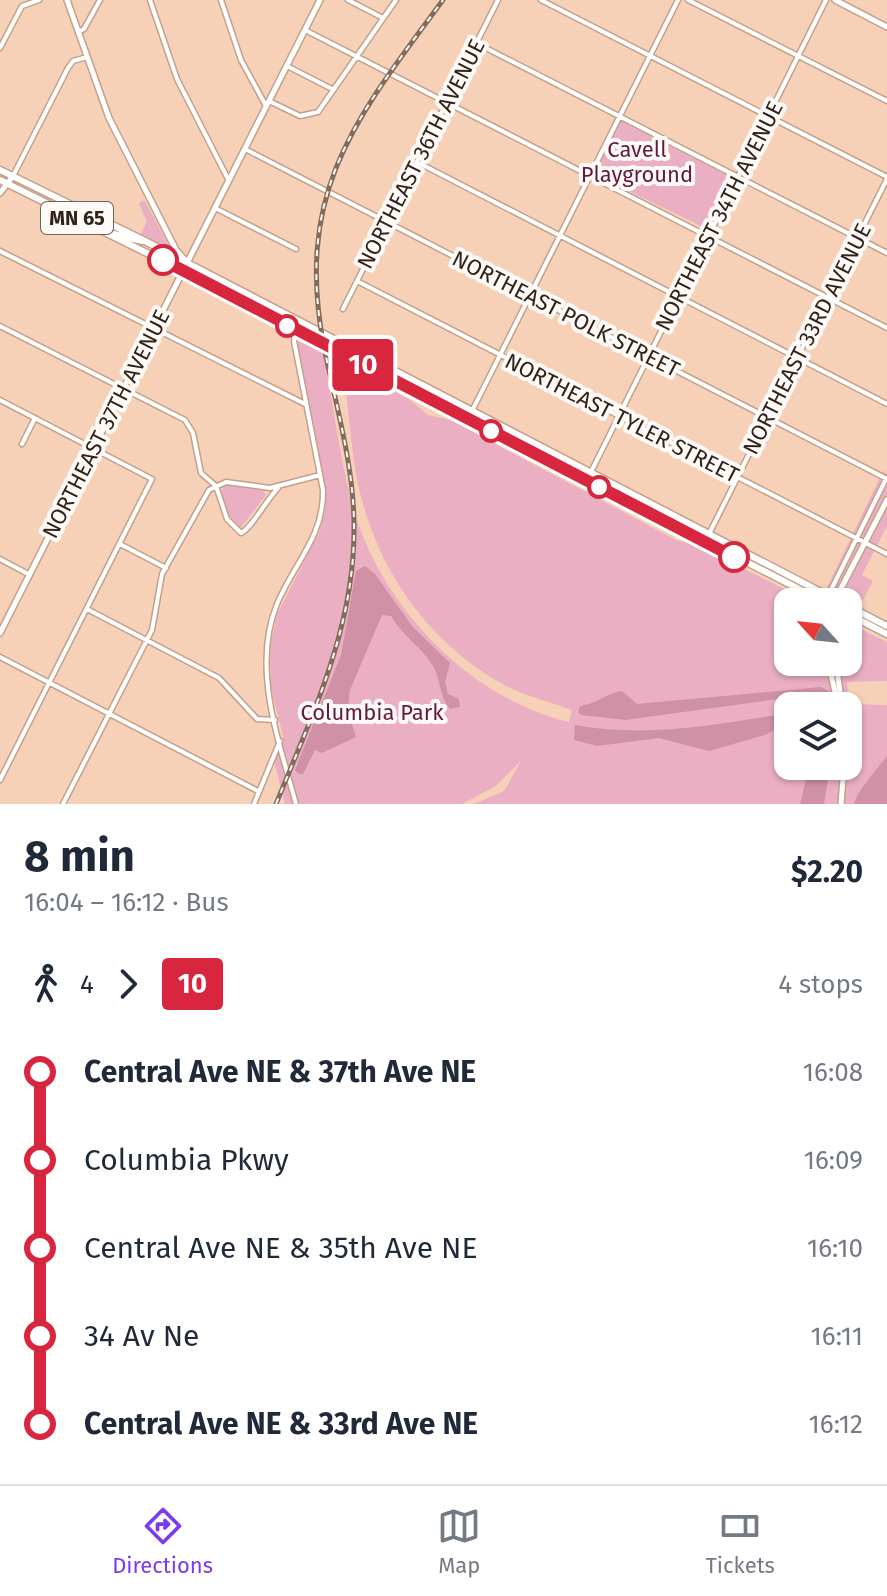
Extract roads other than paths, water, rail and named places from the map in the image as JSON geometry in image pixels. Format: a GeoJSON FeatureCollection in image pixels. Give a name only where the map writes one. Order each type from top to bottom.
{"type":"FeatureCollection","features":[{"type":"Feature","properties":{"kind":"main road","name":"MN 65"},"geometry":{"type":"LineString","coordinates":[[0,170],[188,263],[297,326]]}},
{"type":"Feature","properties":{"kind":"main road","name":"MN 65"},"geometry":{"type":"LineString","coordinates":[[3,181],[297,326],[802,588]]}},
{"type":"Feature","properties":{"kind":"main road"},"geometry":{"type":"LineString","coordinates":[[88,223],[113,231],[118,228]]}},
{"type":"Feature","properties":{"kind":"main road"},"geometry":{"type":"LineString","coordinates":[[112,235],[145,241]]}},
{"type":"Feature","properties":{"kind":"main road","name":"MN 65"},"geometry":{"type":"LineString","coordinates":[[470,416],[590,474],[707,538]]}},
{"type":"Feature","properties":{"kind":"main road"},"geometry":{"type":"LineString","coordinates":[[862,613],[887,626]]}},
{"type":"Feature","properties":{"kind":"main road"},"geometry":{"type":"LineString","coordinates":[[862,621],[887,634]]}},
{"type":"Feature","properties":{"kind":"street"},"geometry":{"type":"LineString","coordinates":[[0,48],[22,6],[39,0]]}},
{"type":"Feature","properties":{"kind":"street"},"geometry":{"type":"LineString","coordinates":[[67,0],[109,118],[176,250],[188,263]]}},
{"type":"Feature","properties":{"kind":"street"},"geometry":{"type":"LineString","coordinates":[[78,32],[84,29],[100,0]]}},
{"type":"Feature","properties":{"kind":"street"},"geometry":{"type":"LineString","coordinates":[[150,0],[177,79],[229,181]]}},
{"type":"Feature","properties":{"kind":"street"},"geometry":{"type":"LineString","coordinates":[[221,0],[241,60],[268,103],[300,116],[313,115],[396,0]]}},
{"type":"Feature","properties":{"kind":"street","name":"NORTHEAST 37TH AVENUE"},"geometry":{"type":"LineString","coordinates":[[0,633],[320,0]]}},
{"type":"Feature","properties":{"kind":"street"},"geometry":{"type":"LineString","coordinates":[[348,0],[383,18]]}},
{"type":"Feature","properties":{"kind":"street","name":"NORTHEAST 36TH AVENUE"},"geometry":{"type":"LineString","coordinates":[[343,309],[498,0]]}},
{"type":"Feature","properties":{"kind":"street"},"geometry":{"type":"LineString","coordinates":[[541,0],[887,178]]}},
{"type":"Feature","properties":{"kind":"street"},"geometry":{"type":"LineString","coordinates":[[470,416],[678,0]]}},
{"type":"Feature","properties":{"kind":"street"},"geometry":{"type":"LineString","coordinates":[[688,0],[887,101]]}},
{"type":"Feature","properties":{"kind":"street","name":"NORTHEAST 34TH AVENUE"},"geometry":{"type":"LineString","coordinates":[[590,474],[826,0]]}},
{"type":"Feature","properties":{"kind":"street"},"geometry":{"type":"LineString","coordinates":[[835,0],[887,27]]}},
{"type":"Feature","properties":{"kind":"street"},"geometry":{"type":"LineString","coordinates":[[304,30],[887,328]]}},
{"type":"Feature","properties":{"kind":"street"},"geometry":{"type":"LineString","coordinates":[[476,43],[887,253]]}},
{"type":"Feature","properties":{"kind":"street"},"geometry":{"type":"LineString","coordinates":[[0,193],[3,181],[13,176],[68,68],[73,61],[87,57]]}},
{"type":"Feature","properties":{"kind":"street"},"geometry":{"type":"LineString","coordinates":[[287,66],[332,89]]}},
{"type":"Feature","properties":{"kind":"street","name":"NORTHEAST POLK STREET"},"geometry":{"type":"LineString","coordinates":[[245,149],[887,478]]}},
{"type":"Feature","properties":{"kind":"street"},"geometry":{"type":"LineString","coordinates":[[417,162],[887,404]]}},
{"type":"Feature","properties":{"kind":"street","name":"NORTHEAST 33RD AVENUE"},"geometry":{"type":"LineString","coordinates":[[707,538],[887,178]]}},
{"type":"Feature","properties":{"kind":"street"},"geometry":{"type":"LineString","coordinates":[[215,208],[296,249]]}},
{"type":"Feature","properties":{"kind":"street"},"geometry":{"type":"LineString","coordinates":[[0,251],[305,404]]}},
{"type":"Feature","properties":{"kind":"street","name":"NORTHEAST TYLER STREET"},"geometry":{"type":"LineString","coordinates":[[357,281],[887,554]]}},
{"type":"Feature","properties":{"kind":"street"},"geometry":{"type":"LineString","coordinates":[[0,326],[185,420],[193,433],[201,473],[216,486],[227,519],[241,533],[249,529],[255,515],[279,486]]}},
{"type":"Feature","properties":{"kind":"street"},"geometry":{"type":"LineString","coordinates":[[296,804],[275,720],[266,667],[270,631],[280,598],[321,522],[320,475],[305,404],[297,326]]}},
{"type":"Feature","properties":{"kind":"street"},"geometry":{"type":"LineString","coordinates":[[0,400],[152,479],[0,780]]}},
{"type":"Feature","properties":{"kind":"street"},"geometry":{"type":"LineString","coordinates":[[22,444],[35,418]]}},
{"type":"Feature","properties":{"kind":"street"},"geometry":{"type":"LineString","coordinates":[[63,804],[147,639],[166,568],[209,490],[233,482],[258,488],[279,486],[320,475]]}},
{"type":"Feature","properties":{"kind":"street"},"geometry":{"type":"LineString","coordinates":[[831,588],[887,478]]}},
{"type":"Feature","properties":{"kind":"street"},"geometry":{"type":"LineString","coordinates":[[842,588],[887,500]]}},
{"type":"Feature","properties":{"kind":"street"},"geometry":{"type":"LineString","coordinates":[[120,544],[166,568]]}},
{"type":"Feature","properties":{"kind":"street"},"geometry":{"type":"LineString","coordinates":[[0,559],[30,575]]}},
{"type":"Feature","properties":{"kind":"street"},"geometry":{"type":"LineString","coordinates":[[87,609],[219,678],[257,719],[275,720]]}},
{"type":"Feature","properties":{"kind":"street"},"geometry":{"type":"LineString","coordinates":[[0,657],[258,791]]}},
{"type":"Feature","properties":{"kind":"street"},"geometry":{"type":"LineString","coordinates":[[833,676],[838,692],[837,676]]}},
{"type":"Feature","properties":{"kind":"street"},"geometry":{"type":"LineString","coordinates":[[254,804],[280,741]]}},
{"type":"Feature","properties":{"kind":"street"},"geometry":{"type":"LineString","coordinates":[[841,804],[843,780]]}},
{"type":"Feature","properties":{"kind":"railway"},"geometry":{"type":"LineString","coordinates":[[276,804],[329,669],[340,634],[352,563],[354,526],[351,481],[324,347],[317,292],[318,244],[326,200],[340,159],[359,121],[383,82],[443,0]]}},
{"type":"Feature","properties":{"kind":"park label","name":"Cavell Playground"},"geometry":{"type":"Point","coordinates":[637,162]}},
{"type":"Feature","properties":{"kind":"park label","name":"Columbia Park"},"geometry":{"type":"Point","coordinates":[372,712]}}]}
